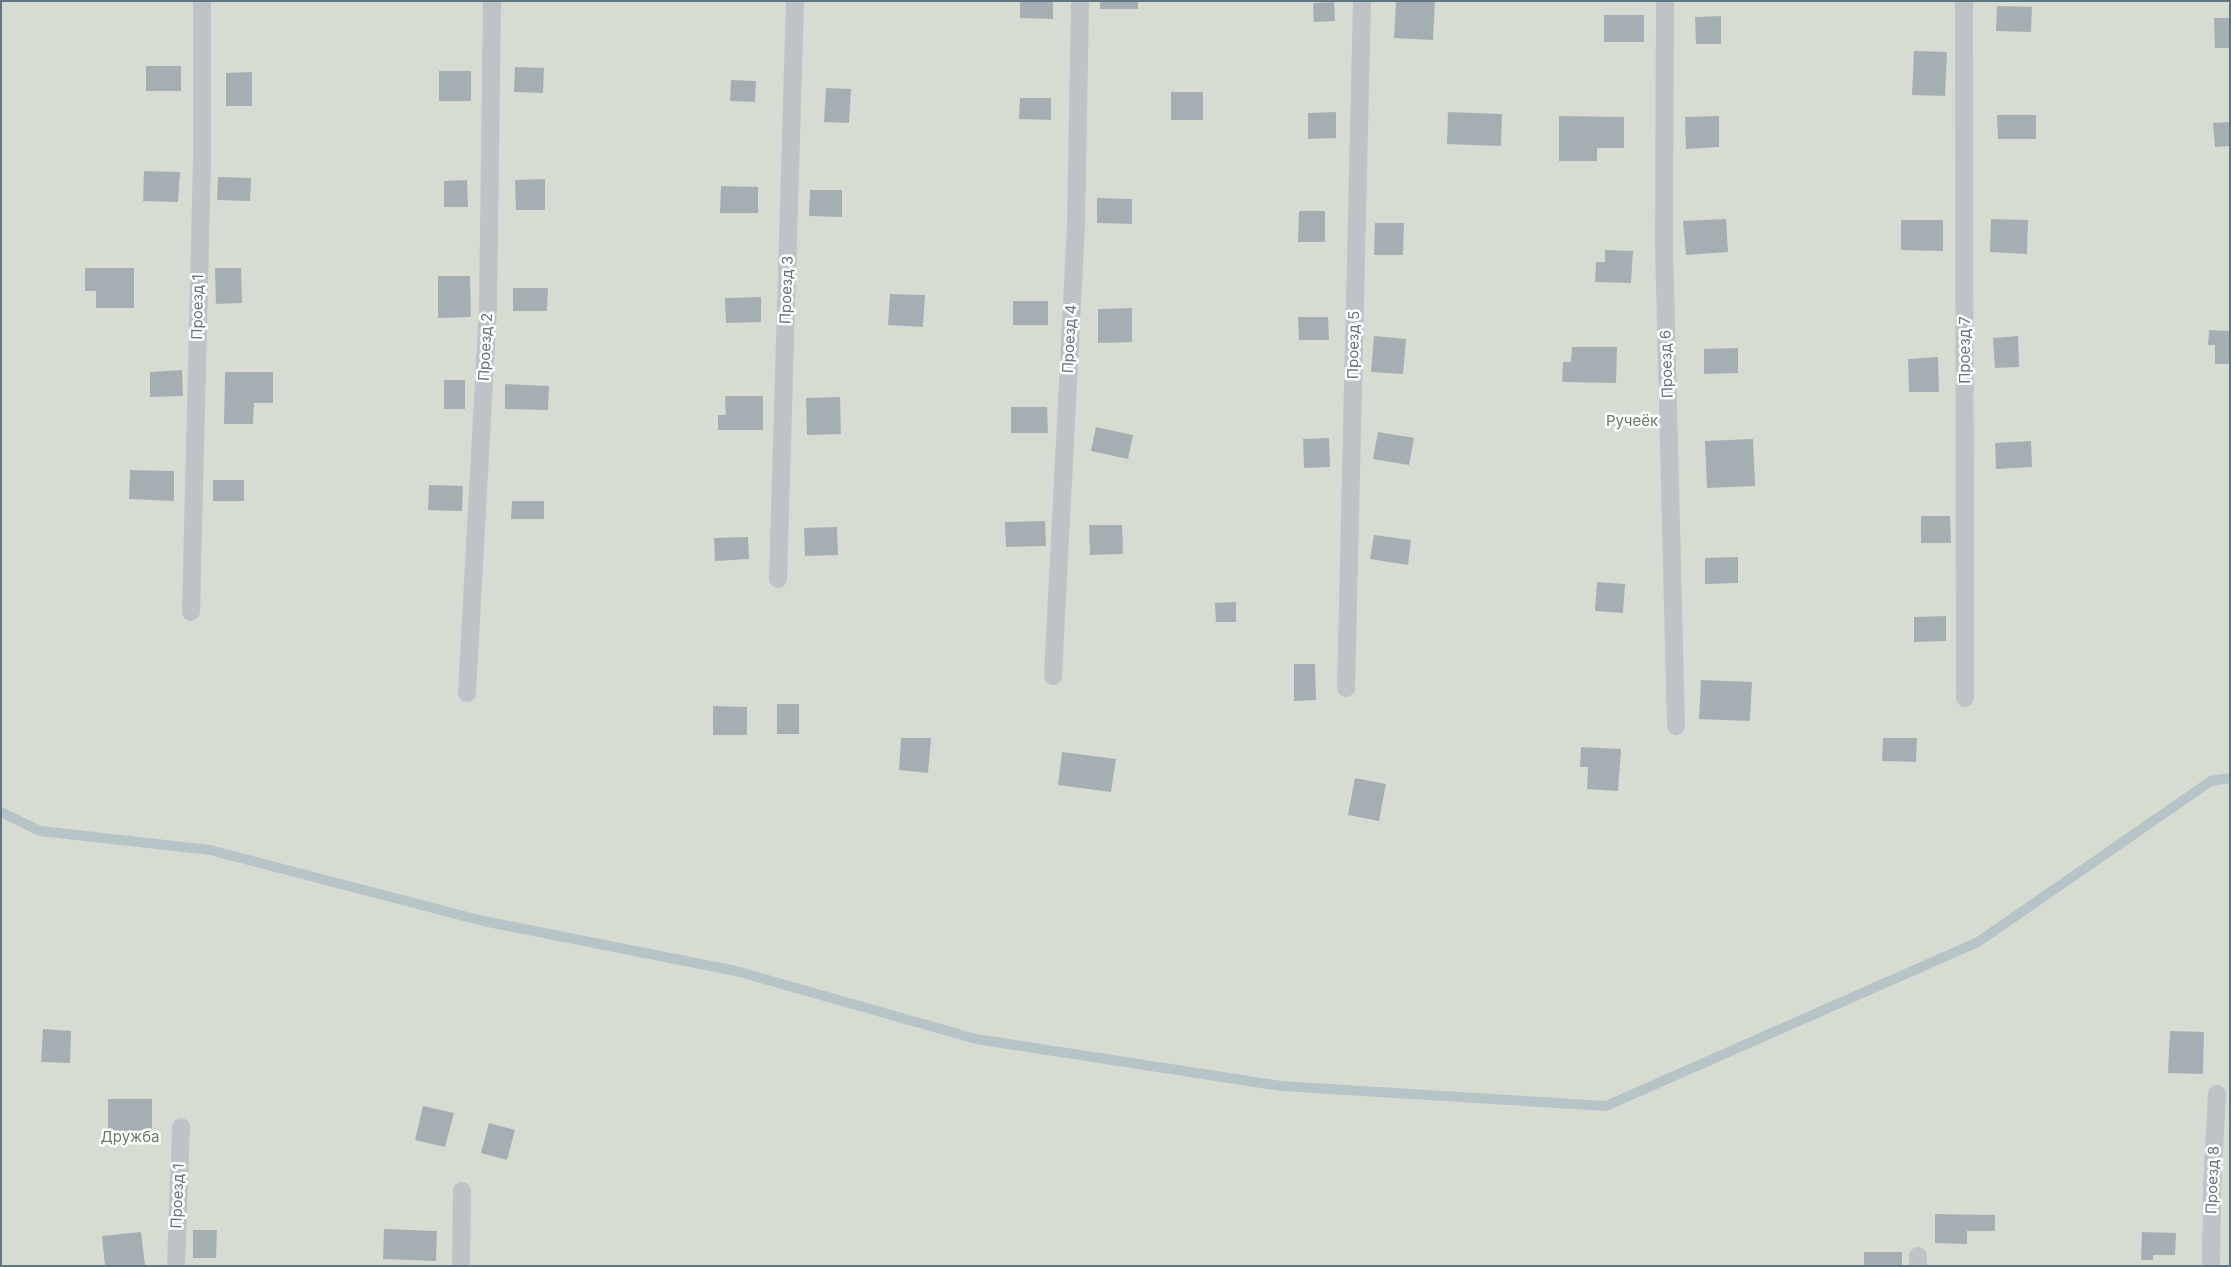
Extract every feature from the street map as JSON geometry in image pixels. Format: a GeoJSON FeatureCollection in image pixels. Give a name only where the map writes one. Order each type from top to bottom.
{"type":"FeatureCollection","features":[{"type":"Feature","properties":{"kind":"lane","name":"Проезд 1"},"geometry":{"type":"LineString","coordinates":[[190,612],[202,161],[202,1]]}},
{"type":"Feature","properties":{"kind":"lane","name":"Проезд 2"},"geometry":{"type":"LineString","coordinates":[[467,693],[488,307],[492,1]]}},
{"type":"Feature","properties":{"kind":"lane","name":"Проезд 3"},"geometry":{"type":"LineString","coordinates":[[778,579],[795,1]]}},
{"type":"Feature","properties":{"kind":"lane","name":"Проезд 4"},"geometry":{"type":"LineString","coordinates":[[1053,676],[1076,225],[1080,1]]}},
{"type":"Feature","properties":{"kind":"lane","name":"Проезд 5"},"geometry":{"type":"LineString","coordinates":[[1346,688],[1362,1]]}},
{"type":"Feature","properties":{"kind":"lane","name":"Проезд 6"},"geometry":{"type":"LineString","coordinates":[[1666,1],[1664,245],[1676,726]]}},
{"type":"Feature","properties":{"kind":"lane","name":"Проезд 7"},"geometry":{"type":"LineString","coordinates":[[1964,1],[1965,698]]}},
{"type":"Feature","properties":{"kind":"lane","name":"Проезд 8"},"geometry":{"type":"LineString","coordinates":[[2211,1266],[2212,1188],[2217,1094]]}},
{"type":"Feature","properties":{"kind":"lane","name":"Проезд 1"},"geometry":{"type":"LineString","coordinates":[[176,1266],[181,1127]]}},
{"type":"Feature","properties":{"kind":"lane"},"geometry":{"type":"LineString","coordinates":[[461,1266],[462,1191]]}},
{"type":"Feature","properties":{"kind":"green space"},"geometry":{"type":"Polygon","coordinates":[[[1,1],[2230,1],[2230,1266],[1,1266],[1,1]]]}},
{"type":"Feature","properties":{"kind":"building"},"geometry":{"type":"Polygon","coordinates":[[[1020,1],[1053,1],[1053,19],[1020,18],[1020,1]]]}},
{"type":"Feature","properties":{"kind":"building"},"geometry":{"type":"Polygon","coordinates":[[[1100,1],[1138,1],[1138,9],[1100,9],[1100,1]]]}},
{"type":"Feature","properties":{"kind":"building"},"geometry":{"type":"Polygon","coordinates":[[[1396,1],[1435,1],[1433,40],[1394,38],[1396,1]]]}},
{"type":"Feature","properties":{"kind":"building"},"geometry":{"type":"Polygon","coordinates":[[[1334,2],[1335,21],[1314,22],[1313,3],[1334,2]]]}},
{"type":"Feature","properties":{"kind":"building"},"geometry":{"type":"Polygon","coordinates":[[[1997,6],[2032,7],[2031,32],[1996,31],[1997,6]]]}},
{"type":"Feature","properties":{"kind":"building"},"geometry":{"type":"Polygon","coordinates":[[[1604,15],[1644,15],[1644,42],[1604,42],[1604,15]]]}},
{"type":"Feature","properties":{"kind":"building"},"geometry":{"type":"Polygon","coordinates":[[[1721,16],[1721,44],[1696,44],[1695,17],[1721,16]]]}},
{"type":"Feature","properties":{"kind":"building"},"geometry":{"type":"Polygon","coordinates":[[[2214,18],[2230,18],[2230,48],[2215,48],[2214,18]]]}},
{"type":"Feature","properties":{"kind":"building"},"geometry":{"type":"Polygon","coordinates":[[[1914,51],[1947,52],[1945,96],[1912,95],[1914,51]]]}},
{"type":"Feature","properties":{"kind":"building"},"geometry":{"type":"Polygon","coordinates":[[[146,66],[181,66],[181,91],[146,91],[146,66]]]}},
{"type":"Feature","properties":{"kind":"building"},"geometry":{"type":"Polygon","coordinates":[[[515,67],[544,68],[543,93],[514,92],[515,67]]]}},
{"type":"Feature","properties":{"kind":"building"},"geometry":{"type":"Polygon","coordinates":[[[439,71],[471,71],[471,101],[439,101],[439,71]]]}},
{"type":"Feature","properties":{"kind":"building"},"geometry":{"type":"Polygon","coordinates":[[[252,72],[252,106],[226,106],[226,73],[252,72]]]}},
{"type":"Feature","properties":{"kind":"building"},"geometry":{"type":"Polygon","coordinates":[[[731,80],[756,81],[755,102],[730,101],[731,80]]]}},
{"type":"Feature","properties":{"kind":"building"},"geometry":{"type":"Polygon","coordinates":[[[826,88],[851,89],[849,123],[824,122],[826,88]]]}},
{"type":"Feature","properties":{"kind":"building"},"geometry":{"type":"Polygon","coordinates":[[[1171,92],[1203,92],[1203,120],[1171,120],[1171,92]]]}},
{"type":"Feature","properties":{"kind":"building"},"geometry":{"type":"Polygon","coordinates":[[[1020,98],[1051,98],[1051,120],[1019,119],[1020,98]]]}},
{"type":"Feature","properties":{"kind":"building"},"geometry":{"type":"Polygon","coordinates":[[[1336,112],[1336,138],[1308,139],[1308,113],[1336,112]]]}},
{"type":"Feature","properties":{"kind":"building"},"geometry":{"type":"Polygon","coordinates":[[[1448,112],[1502,114],[1501,146],[1447,144],[1448,112]]]}},
{"type":"Feature","properties":{"kind":"building"},"geometry":{"type":"Polygon","coordinates":[[[1997,115],[2036,115],[2036,139],[1998,139],[1997,115]]]}},
{"type":"Feature","properties":{"kind":"building"},"geometry":{"type":"Polygon","coordinates":[[[1559,116],[1624,117],[1624,148],[1597,148],[1597,161],[1559,161],[1559,116]]]}},
{"type":"Feature","properties":{"kind":"building"},"geometry":{"type":"Polygon","coordinates":[[[1719,116],[1719,147],[1686,149],[1685,117],[1719,116]]]}},
{"type":"Feature","properties":{"kind":"building"},"geometry":{"type":"Polygon","coordinates":[[[2230,122],[2230,146],[2215,147],[2213,123],[2230,122]]]}},
{"type":"Feature","properties":{"kind":"building"},"geometry":{"type":"Polygon","coordinates":[[[144,171],[180,172],[178,202],[143,201],[144,171]]]}},
{"type":"Feature","properties":{"kind":"building"},"geometry":{"type":"Polygon","coordinates":[[[218,177],[251,178],[250,201],[217,200],[218,177]]]}},
{"type":"Feature","properties":{"kind":"building"},"geometry":{"type":"Polygon","coordinates":[[[545,179],[545,210],[516,210],[515,180],[545,179]]]}},
{"type":"Feature","properties":{"kind":"building"},"geometry":{"type":"Polygon","coordinates":[[[467,180],[468,207],[444,207],[444,181],[467,180]]]}},
{"type":"Feature","properties":{"kind":"building"},"geometry":{"type":"Polygon","coordinates":[[[721,186],[758,187],[758,213],[720,213],[721,186]]]}},
{"type":"Feature","properties":{"kind":"building"},"geometry":{"type":"Polygon","coordinates":[[[810,190],[842,190],[842,217],[809,216],[810,190]]]}},
{"type":"Feature","properties":{"kind":"building"},"geometry":{"type":"Polygon","coordinates":[[[1097,198],[1132,199],[1132,224],[1097,223],[1097,198]]]}},
{"type":"Feature","properties":{"kind":"building"},"geometry":{"type":"Polygon","coordinates":[[[1299,211],[1325,211],[1325,242],[1298,242],[1299,211]]]}},
{"type":"Feature","properties":{"kind":"building"},"geometry":{"type":"Polygon","coordinates":[[[1726,219],[1728,252],[1686,255],[1683,221],[1726,219]]]}},
{"type":"Feature","properties":{"kind":"building"},"geometry":{"type":"Polygon","coordinates":[[[1991,219],[2028,220],[2027,254],[1990,252],[1991,219]]]}},
{"type":"Feature","properties":{"kind":"building"},"geometry":{"type":"Polygon","coordinates":[[[1901,220],[1943,220],[1943,251],[1901,250],[1901,220]]]}},
{"type":"Feature","properties":{"kind":"building"},"geometry":{"type":"Polygon","coordinates":[[[1375,223],[1404,223],[1403,255],[1374,255],[1375,223]]]}},
{"type":"Feature","properties":{"kind":"building"},"geometry":{"type":"Polygon","coordinates":[[[1605,250],[1633,251],[1631,283],[1595,282],[1596,262],[1605,262],[1605,250]]]}},
{"type":"Feature","properties":{"kind":"building"},"geometry":{"type":"Polygon","coordinates":[[[85,268],[134,268],[134,308],[96,308],[96,291],[85,291],[85,268]]]}},
{"type":"Feature","properties":{"kind":"building"},"geometry":{"type":"Polygon","coordinates":[[[215,268],[241,268],[242,303],[216,304],[215,268]]]}},
{"type":"Feature","properties":{"kind":"building"},"geometry":{"type":"Polygon","coordinates":[[[438,276],[470,276],[471,317],[438,318],[438,276]]]}},
{"type":"Feature","properties":{"kind":"building"},"geometry":{"type":"Polygon","coordinates":[[[513,288],[548,288],[547,311],[513,311],[513,288]]]}},
{"type":"Feature","properties":{"kind":"building"},"geometry":{"type":"Polygon","coordinates":[[[890,294],[925,295],[923,327],[888,325],[890,294]]]}},
{"type":"Feature","properties":{"kind":"building"},"geometry":{"type":"Polygon","coordinates":[[[761,297],[761,322],[726,323],[725,298],[761,297]]]}},
{"type":"Feature","properties":{"kind":"building"},"geometry":{"type":"Polygon","coordinates":[[[1013,301],[1048,301],[1048,325],[1013,325],[1013,301]]]}},
{"type":"Feature","properties":{"kind":"building"},"geometry":{"type":"Polygon","coordinates":[[[1132,308],[1132,342],[1098,343],[1098,309],[1132,308]]]}},
{"type":"Feature","properties":{"kind":"building"},"geometry":{"type":"Polygon","coordinates":[[[1298,317],[1328,317],[1329,340],[1299,340],[1298,317]]]}},
{"type":"Feature","properties":{"kind":"building"},"geometry":{"type":"Polygon","coordinates":[[[2209,330],[2230,331],[2230,364],[2215,364],[2215,345],[2208,345],[2209,330]]]}},
{"type":"Feature","properties":{"kind":"building"},"geometry":{"type":"Polygon","coordinates":[[[1374,336],[1406,339],[1403,374],[1371,372],[1374,336]]]}},
{"type":"Feature","properties":{"kind":"building"},"geometry":{"type":"Polygon","coordinates":[[[2018,336],[2019,367],[1995,368],[1993,338],[2018,336]]]}},
{"type":"Feature","properties":{"kind":"building"},"geometry":{"type":"Polygon","coordinates":[[[1572,347],[1617,347],[1616,383],[1562,382],[1563,362],[1571,362],[1572,347]]]}},
{"type":"Feature","properties":{"kind":"building"},"geometry":{"type":"Polygon","coordinates":[[[1738,348],[1738,373],[1704,374],[1704,349],[1738,348]]]}},
{"type":"Feature","properties":{"kind":"building"},"geometry":{"type":"Polygon","coordinates":[[[1938,357],[1939,392],[1909,392],[1908,359],[1938,357]]]}},
{"type":"Feature","properties":{"kind":"building"},"geometry":{"type":"Polygon","coordinates":[[[182,370],[183,396],[150,397],[150,372],[182,370]]]}},
{"type":"Feature","properties":{"kind":"building"},"geometry":{"type":"Polygon","coordinates":[[[225,372],[273,372],[273,403],[254,403],[253,424],[224,424],[225,372]]]}},
{"type":"Feature","properties":{"kind":"building"},"geometry":{"type":"Polygon","coordinates":[[[444,380],[465,380],[465,409],[444,409],[444,380]]]}},
{"type":"Feature","properties":{"kind":"building"},"geometry":{"type":"Polygon","coordinates":[[[505,384],[549,386],[548,410],[505,409],[505,384]]]}},
{"type":"Feature","properties":{"kind":"building"},"geometry":{"type":"Polygon","coordinates":[[[725,396],[763,396],[763,430],[718,430],[718,415],[726,415],[725,396]]]}},
{"type":"Feature","properties":{"kind":"building"},"geometry":{"type":"Polygon","coordinates":[[[840,397],[841,434],[807,435],[806,398],[840,397]]]}},
{"type":"Feature","properties":{"kind":"building"},"geometry":{"type":"Polygon","coordinates":[[[1011,407],[1047,407],[1048,433],[1011,433],[1011,407]]]}},
{"type":"Feature","properties":{"kind":"building"},"geometry":{"type":"Polygon","coordinates":[[[1096,427],[1133,435],[1128,459],[1091,451],[1096,427]]]}},
{"type":"Feature","properties":{"kind":"building"},"geometry":{"type":"Polygon","coordinates":[[[1378,432],[1414,438],[1409,465],[1373,459],[1378,432]]]}},
{"type":"Feature","properties":{"kind":"building"},"geometry":{"type":"Polygon","coordinates":[[[1329,438],[1330,467],[1304,468],[1303,439],[1329,438]]]}},
{"type":"Feature","properties":{"kind":"building"},"geometry":{"type":"Polygon","coordinates":[[[1753,439],[1755,486],[1707,488],[1705,441],[1753,439]]]}},
{"type":"Feature","properties":{"kind":"building"},"geometry":{"type":"Polygon","coordinates":[[[2031,441],[2032,467],[1996,469],[1995,443],[2031,441]]]}},
{"type":"Feature","properties":{"kind":"building"},"geometry":{"type":"Polygon","coordinates":[[[130,470],[174,471],[174,501],[129,499],[130,470]]]}},
{"type":"Feature","properties":{"kind":"building"},"geometry":{"type":"Polygon","coordinates":[[[213,480],[244,480],[244,501],[213,501],[213,480]]]}},
{"type":"Feature","properties":{"kind":"building"},"geometry":{"type":"Polygon","coordinates":[[[429,485],[463,486],[462,511],[428,510],[429,485]]]}},
{"type":"Feature","properties":{"kind":"building"},"geometry":{"type":"Polygon","coordinates":[[[512,501],[544,501],[544,519],[511,519],[512,501]]]}},
{"type":"Feature","properties":{"kind":"building"},"geometry":{"type":"Polygon","coordinates":[[[1921,516],[1950,516],[1951,543],[1921,543],[1921,516]]]}},
{"type":"Feature","properties":{"kind":"building"},"geometry":{"type":"Polygon","coordinates":[[[1045,521],[1046,546],[1006,547],[1005,522],[1045,521]]]}},
{"type":"Feature","properties":{"kind":"building"},"geometry":{"type":"Polygon","coordinates":[[[1089,525],[1122,525],[1123,554],[1090,555],[1089,525]]]}},
{"type":"Feature","properties":{"kind":"building"},"geometry":{"type":"Polygon","coordinates":[[[837,527],[838,555],[805,556],[804,528],[837,527]]]}},
{"type":"Feature","properties":{"kind":"building"},"geometry":{"type":"Polygon","coordinates":[[[1374,535],[1411,540],[1408,565],[1370,559],[1374,535]]]}},
{"type":"Feature","properties":{"kind":"building"},"geometry":{"type":"Polygon","coordinates":[[[748,537],[749,559],[715,561],[714,538],[748,537]]]}},
{"type":"Feature","properties":{"kind":"building"},"geometry":{"type":"Polygon","coordinates":[[[1738,557],[1738,583],[1705,584],[1705,558],[1738,557]]]}},
{"type":"Feature","properties":{"kind":"building"},"geometry":{"type":"Polygon","coordinates":[[[1597,582],[1625,584],[1623,613],[1595,611],[1597,582]]]}},
{"type":"Feature","properties":{"kind":"building"},"geometry":{"type":"Polygon","coordinates":[[[1236,602],[1236,622],[1216,622],[1215,603],[1236,602]]]}},
{"type":"Feature","properties":{"kind":"building"},"geometry":{"type":"Polygon","coordinates":[[[1946,616],[1946,641],[1914,642],[1914,617],[1946,616]]]}},
{"type":"Feature","properties":{"kind":"building"},"geometry":{"type":"Polygon","coordinates":[[[1294,664],[1315,664],[1316,700],[1294,701],[1294,664]]]}},
{"type":"Feature","properties":{"kind":"building"},"geometry":{"type":"Polygon","coordinates":[[[1701,680],[1752,682],[1750,721],[1699,719],[1701,680]]]}},
{"type":"Feature","properties":{"kind":"building"},"geometry":{"type":"Polygon","coordinates":[[[777,704],[799,704],[799,734],[777,734],[777,704]]]}},
{"type":"Feature","properties":{"kind":"building"},"geometry":{"type":"Polygon","coordinates":[[[713,706],[747,707],[747,735],[713,735],[713,706]]]}},
{"type":"Feature","properties":{"kind":"building"},"geometry":{"type":"Polygon","coordinates":[[[901,738],[931,738],[928,773],[899,770],[901,738]]]}},
{"type":"Feature","properties":{"kind":"building"},"geometry":{"type":"Polygon","coordinates":[[[1883,738],[1917,738],[1916,762],[1882,761],[1883,738]]]}},
{"type":"Feature","properties":{"kind":"building"},"geometry":{"type":"Polygon","coordinates":[[[1581,747],[1621,749],[1618,791],[1587,789],[1588,767],[1580,767],[1581,747]]]}},
{"type":"Feature","properties":{"kind":"building"},"geometry":{"type":"Polygon","coordinates":[[[1062,752],[1116,759],[1111,792],[1058,785],[1062,752]]]}},
{"type":"Feature","properties":{"kind":"building"},"geometry":{"type":"Polygon","coordinates":[[[1355,778],[1386,784],[1379,821],[1348,815],[1355,778]]]}},
{"type":"Feature","properties":{"kind":"building"},"geometry":{"type":"Polygon","coordinates":[[[43,1029],[71,1031],[70,1063],[41,1062],[43,1029]]]}},
{"type":"Feature","properties":{"kind":"building"},"geometry":{"type":"Polygon","coordinates":[[[2170,1031],[2204,1032],[2203,1074],[2168,1073],[2170,1031]]]}},
{"type":"Feature","properties":{"kind":"building"},"geometry":{"type":"Polygon","coordinates":[[[108,1099],[152,1099],[152,1133],[108,1133],[108,1099]]]}},
{"type":"Feature","properties":{"kind":"building"},"geometry":{"type":"Polygon","coordinates":[[[423,1106],[454,1113],[445,1147],[415,1140],[423,1106]]]}},
{"type":"Feature","properties":{"kind":"building"},"geometry":{"type":"Polygon","coordinates":[[[489,1123],[515,1130],[507,1160],[481,1153],[489,1123]]]}},
{"type":"Feature","properties":{"kind":"building"},"geometry":{"type":"Polygon","coordinates":[[[1935,1214],[1995,1215],[1995,1231],[1967,1231],[1967,1244],[1935,1243],[1935,1214]]]}},
{"type":"Feature","properties":{"kind":"building"},"geometry":{"type":"Polygon","coordinates":[[[384,1229],[437,1231],[436,1261],[383,1259],[384,1229]]]}},
{"type":"Feature","properties":{"kind":"building"},"geometry":{"type":"Polygon","coordinates":[[[193,1230],[217,1230],[216,1258],[193,1258],[193,1230]]]}},
{"type":"Feature","properties":{"kind":"building"},"geometry":{"type":"Polygon","coordinates":[[[141,1232],[145,1266],[105,1266],[102,1236],[141,1232]]]}},
{"type":"Feature","properties":{"kind":"building"},"geometry":{"type":"Polygon","coordinates":[[[2142,1232],[2176,1233],[2175,1255],[2153,1255],[2153,1260],[2141,1260],[2142,1232]]]}},
{"type":"Feature","properties":{"kind":"building"},"geometry":{"type":"Polygon","coordinates":[[[1864,1252],[1902,1252],[1902,1266],[1864,1266],[1864,1252]]]}},
{"type":"Feature","properties":{"kind":"waterway"},"geometry":{"type":"LineString","coordinates":[[1,812],[40,831],[210,850],[483,921],[736,971],[976,1039],[1281,1086],[1606,1106],[1978,942],[2211,781],[2230,778]]}},
{"type":"Feature","properties":{"kind":"park label","name":"Ручеёк"},"geometry":{"type":"Point","coordinates":[1632,421]}},
{"type":"Feature","properties":{"kind":"park label","name":"Дружба"},"geometry":{"type":"Point","coordinates":[130,1137]}}]}
